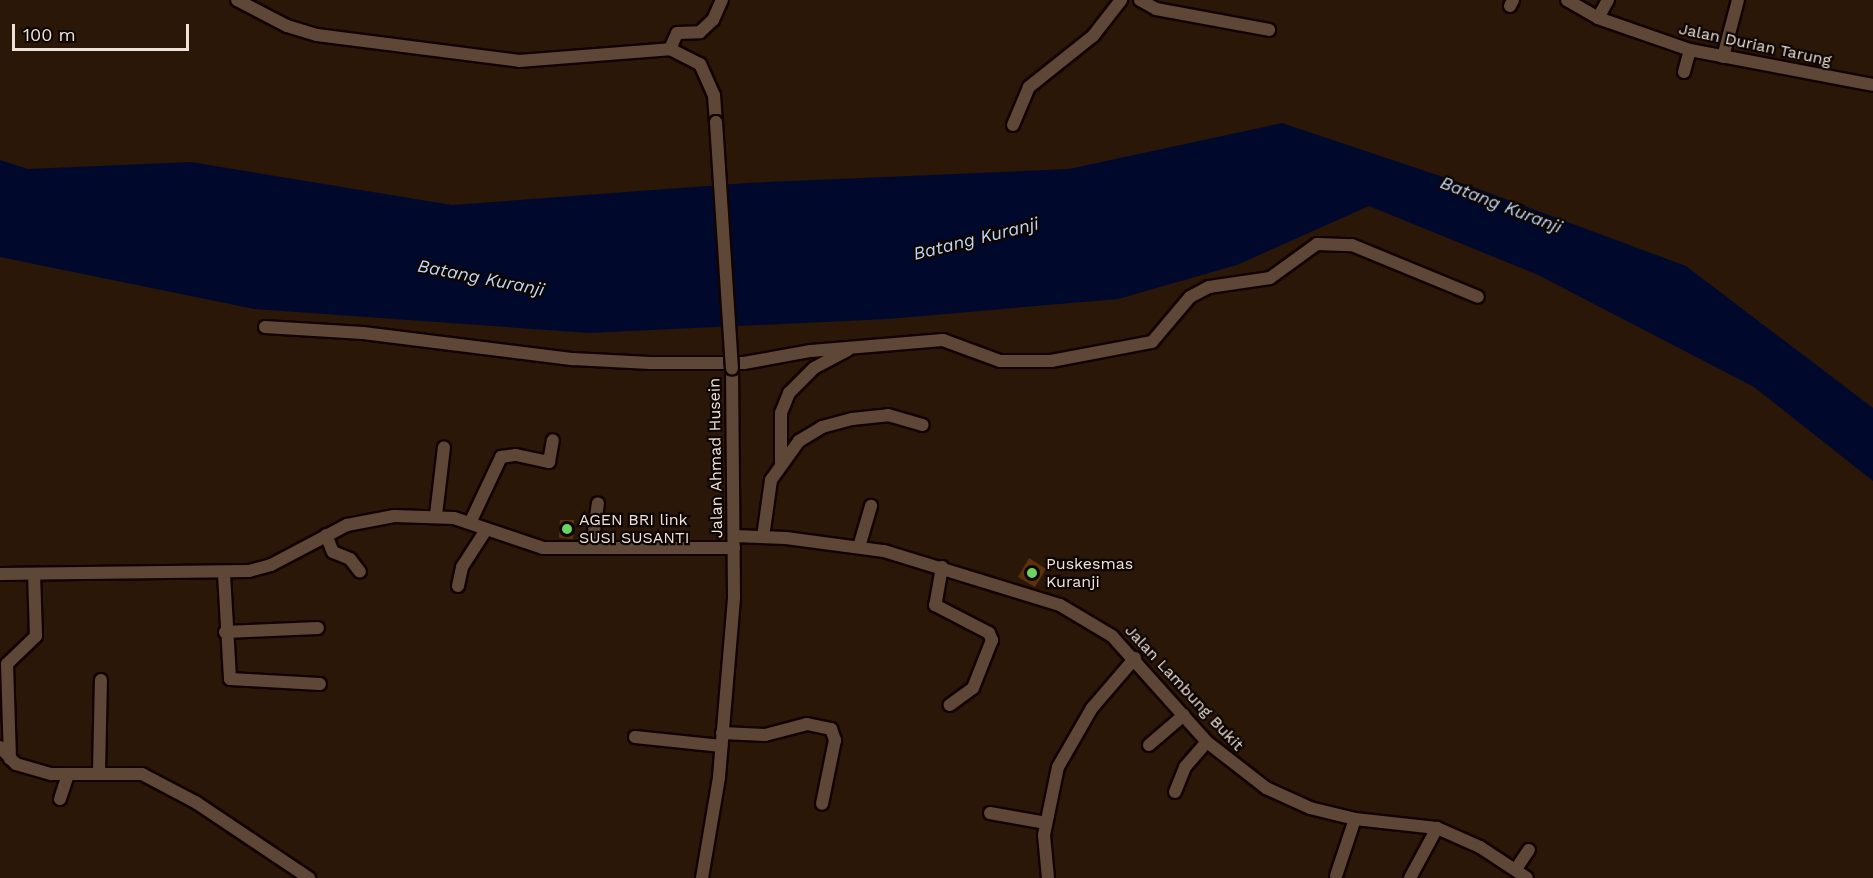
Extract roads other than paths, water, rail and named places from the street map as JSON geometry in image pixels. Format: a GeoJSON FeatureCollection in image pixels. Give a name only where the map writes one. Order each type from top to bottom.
{"type":"FeatureCollection","features":[{"type":"Feature","properties":{"kind":"street"},"geometry":{"type":"LineString","coordinates":[[237,0],[287,26],[317,35],[519,61],[670,49],[677,33],[700,32],[713,20],[722,0]]}},
{"type":"Feature","properties":{"kind":"street"},"geometry":{"type":"LineString","coordinates":[[1013,125],[1029,87],[1093,36],[1121,0]]}},
{"type":"Feature","properties":{"kind":"street"},"geometry":{"type":"LineString","coordinates":[[1140,0],[1156,9],[1269,30]]}},
{"type":"Feature","properties":{"kind":"street","name":"Jalan Durian Tarung"},"geometry":{"type":"LineString","coordinates":[[1567,0],[1586,6],[1598,18],[1690,50],[1873,85]]}},
{"type":"Feature","properties":{"kind":"street"},"geometry":{"type":"LineString","coordinates":[[1598,18],[1608,0]]}},
{"type":"Feature","properties":{"kind":"street"},"geometry":{"type":"LineString","coordinates":[[1723,57],[1738,0]]}},
{"type":"Feature","properties":{"kind":"street","name":"Jalan Ahmad Husein"},"geometry":{"type":"LineString","coordinates":[[670,49],[700,64],[714,95],[732,368],[734,542],[723,733],[702,878]]}},
{"type":"Feature","properties":{"kind":"street"},"geometry":{"type":"LineString","coordinates":[[1684,72],[1690,50]]}},
{"type":"Feature","properties":{"kind":"street"},"geometry":{"type":"LineString","coordinates":[[265,327],[363,333],[561,358],[650,363],[744,363],[853,348],[943,340],[1000,361],[1037,362],[1152,342],[1190,297],[1209,287],[1270,278],[1317,244],[1352,245],[1478,297]]}},
{"type":"Feature","properties":{"kind":"street"},"geometry":{"type":"LineString","coordinates":[[781,463],[781,414],[789,393],[814,368],[853,348]]}},
{"type":"Feature","properties":{"kind":"street"},"geometry":{"type":"LineString","coordinates":[[763,537],[764,507],[781,463],[799,441],[822,427],[852,419],[888,415],[923,425]]}},
{"type":"Feature","properties":{"kind":"street"},"geometry":{"type":"LineString","coordinates":[[470,523],[501,457],[516,455],[549,462],[553,440]]}},
{"type":"Feature","properties":{"kind":"street"},"geometry":{"type":"LineString","coordinates":[[436,515],[444,447]]}},
{"type":"Feature","properties":{"kind":"street"},"geometry":{"type":"LineString","coordinates":[[592,546],[598,503]]}},
{"type":"Feature","properties":{"kind":"street"},"geometry":{"type":"LineString","coordinates":[[859,547],[871,506]]}},
{"type":"Feature","properties":{"kind":"street","name":"Jalan Lambung Bukit"},"geometry":{"type":"LineString","coordinates":[[0,574],[224,574],[271,565],[326,535],[370,519],[436,515],[470,523],[534,546],[734,542],[763,537],[859,547],[942,567],[1079,614],[1136,658],[1207,742],[1248,777],[1288,800],[1355,819],[1437,828],[1516,869],[1527,878]]}},
{"type":"Feature","properties":{"kind":"street"},"geometry":{"type":"LineString","coordinates":[[458,586],[462,567],[486,530]]}},
{"type":"Feature","properties":{"kind":"street"},"geometry":{"type":"LineString","coordinates":[[326,535],[333,552],[350,559],[360,572]]}},
{"type":"Feature","properties":{"kind":"street"},"geometry":{"type":"LineString","coordinates":[[942,567],[935,605],[989,633],[992,640],[973,688],[950,705]]}},
{"type":"Feature","properties":{"kind":"street"},"geometry":{"type":"LineString","coordinates":[[10,759],[8,664],[38,629],[34,574]]}},
{"type":"Feature","properties":{"kind":"street"},"geometry":{"type":"LineString","coordinates":[[224,574],[226,673],[233,680],[320,684]]}},
{"type":"Feature","properties":{"kind":"street"},"geometry":{"type":"LineString","coordinates":[[225,632],[318,628]]}},
{"type":"Feature","properties":{"kind":"street"},"geometry":{"type":"LineString","coordinates":[[1048,878],[1046,823],[1058,767],[1092,708],[1136,658]]}},
{"type":"Feature","properties":{"kind":"street"},"geometry":{"type":"LineString","coordinates":[[99,772],[101,680]]}},
{"type":"Feature","properties":{"kind":"street"},"geometry":{"type":"LineString","coordinates":[[1149,746],[1184,715]]}},
{"type":"Feature","properties":{"kind":"street"},"geometry":{"type":"LineString","coordinates":[[723,733],[765,735],[807,724],[831,729],[835,740],[822,804]]}},
{"type":"Feature","properties":{"kind":"street"},"geometry":{"type":"LineString","coordinates":[[636,737],[722,746]]}},
{"type":"Feature","properties":{"kind":"street"},"geometry":{"type":"LineString","coordinates":[[1175,792],[1185,767],[1207,742]]}},
{"type":"Feature","properties":{"kind":"street"},"geometry":{"type":"LineString","coordinates":[[0,747],[10,759],[32,770],[68,774],[99,772],[142,774],[197,803],[309,878]]}},
{"type":"Feature","properties":{"kind":"street"},"geometry":{"type":"LineString","coordinates":[[60,799],[68,774]]}},
{"type":"Feature","properties":{"kind":"street"},"geometry":{"type":"LineString","coordinates":[[990,813],[1046,823]]}},
{"type":"Feature","properties":{"kind":"street"},"geometry":{"type":"LineString","coordinates":[[1336,876],[1355,819]]}},
{"type":"Feature","properties":{"kind":"street"},"geometry":{"type":"LineString","coordinates":[[1410,878],[1437,828]]}},
{"type":"Feature","properties":{"kind":"street"},"geometry":{"type":"LineString","coordinates":[[1516,869],[1529,850]]}},
{"type":"Feature","properties":{"kind":"water","name":"Batang Kuranji"},"geometry":{"type":"Polygon","coordinates":[[[1282,123],[1476,188],[1686,266],[1873,408],[1873,481],[1754,387],[1538,275],[1369,206],[1237,265],[1118,299],[888,319],[589,333],[254,309],[0,257],[0,160],[28,169],[191,162],[452,205],[747,183],[1069,169],[1282,123]]]}},
{"type":"Feature","properties":{"kind":"place","name":"AGEN BRI link SUSI SUSANTI"},"geometry":{"type":"Point","coordinates":[567,529]}},
{"type":"Feature","properties":{"kind":"place","name":"Puskesmas Kuranji"},"geometry":{"type":"Point","coordinates":[1032,573]}}]}
